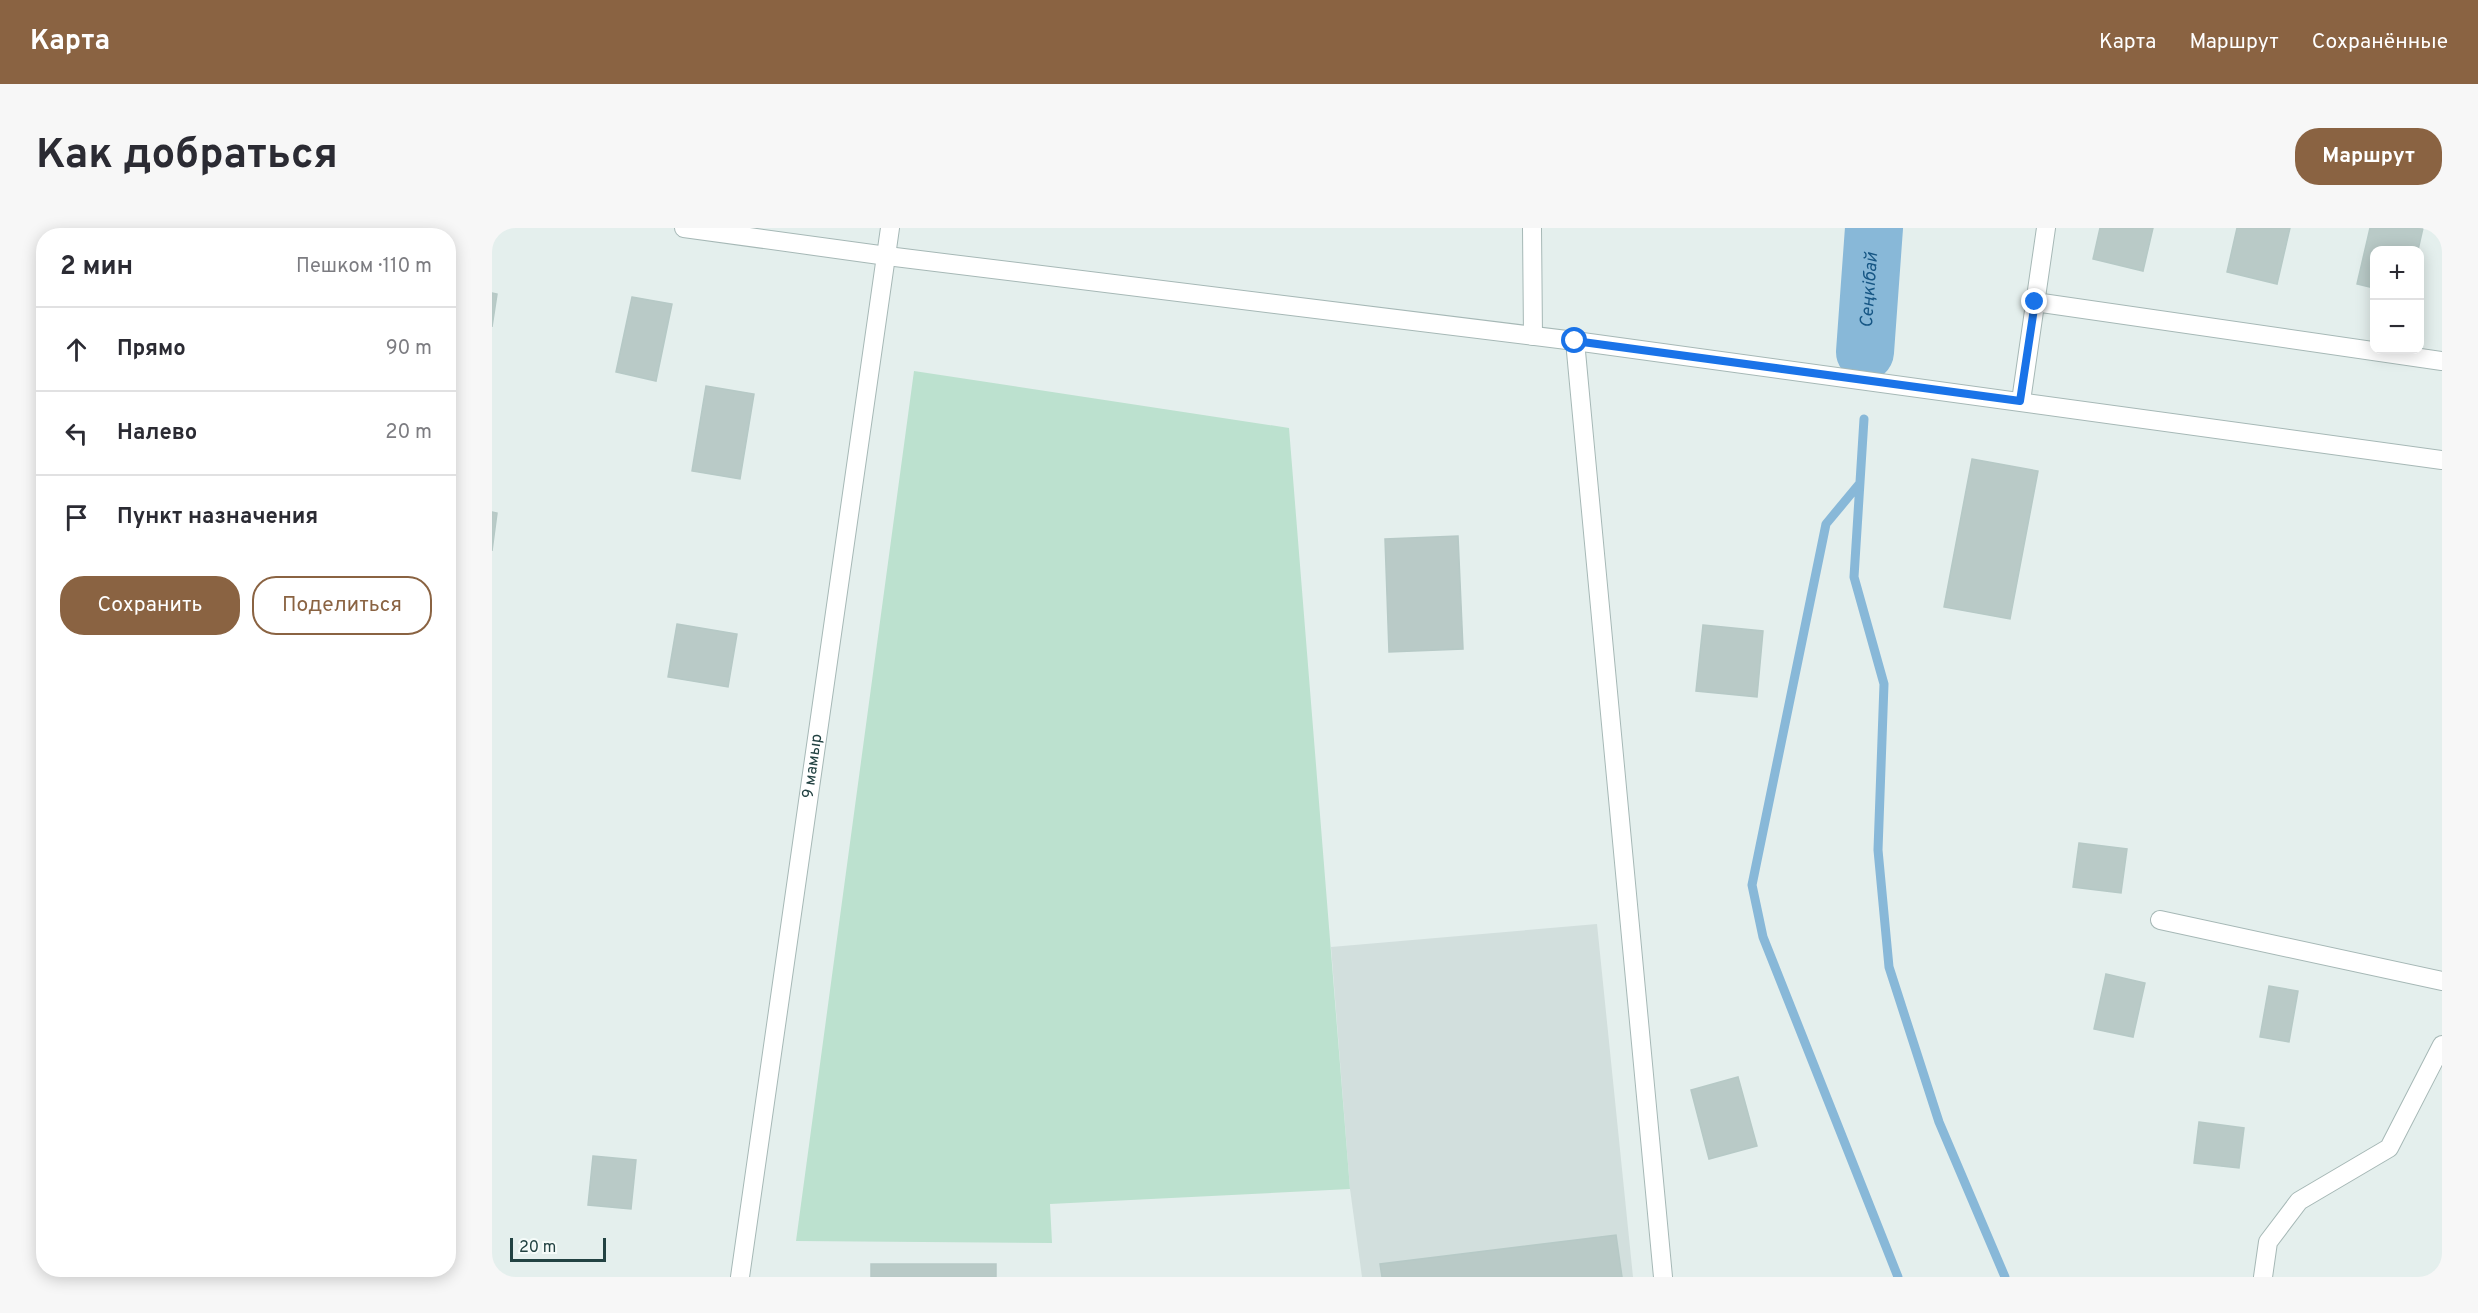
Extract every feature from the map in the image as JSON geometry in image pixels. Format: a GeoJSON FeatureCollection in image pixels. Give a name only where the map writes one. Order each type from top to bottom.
{"type":"FeatureCollection","features":[{"type":"Feature","properties":{"kind":"street"},"geometry":{"type":"LineString","coordinates":[[684,228],[887,256],[1575,341],[2442,460]]}},
{"type":"Feature","properties":{"kind":"street","name":"9 мамыр"},"geometry":{"type":"LineString","coordinates":[[740,1277],[890,228]]}},
{"type":"Feature","properties":{"kind":"street"},"geometry":{"type":"LineString","coordinates":[[1532,228],[1533,336]]}},
{"type":"Feature","properties":{"kind":"street"},"geometry":{"type":"LineString","coordinates":[[2020,401],[2046,228]]}},
{"type":"Feature","properties":{"kind":"street"},"geometry":{"type":"LineString","coordinates":[[2035,302],[2442,361]]}},
{"type":"Feature","properties":{"kind":"street"},"geometry":{"type":"LineString","coordinates":[[1575,341],[1663,1277]]}},
{"type":"Feature","properties":{"kind":"street"},"geometry":{"type":"LineString","coordinates":[[2160,920],[2442,981]]}},
{"type":"Feature","properties":{"kind":"street"},"geometry":{"type":"LineString","coordinates":[[2263,1277],[2268,1242],[2299,1201],[2389,1148],[2442,1045]]}},
{"type":"Feature","properties":{"kind":"shaded area"},"geometry":{"type":"Polygon","coordinates":[[[1597,924],[1633,1277],[1362,1277],[1350,1189],[1331,947],[1597,924]]]}},
{"type":"Feature","properties":{"kind":"green space"},"geometry":{"type":"Polygon","coordinates":[[[914,371],[1289,428],[1350,1189],[1050,1204],[1052,1243],[796,1241],[914,371]]]}},
{"type":"Feature","properties":{"kind":"building"},"geometry":{"type":"Polygon","coordinates":[[[2100,228],[2153,228],[2143,271],[2093,259],[2100,228]]]}},
{"type":"Feature","properties":{"kind":"building"},"geometry":{"type":"Polygon","coordinates":[[[2237,228],[2290,228],[2277,284],[2227,272],[2237,228]]]}},
{"type":"Feature","properties":{"kind":"building"},"geometry":{"type":"Polygon","coordinates":[[[2370,228],[2423,228],[2419,246],[2370,246],[2370,287],[2357,284],[2370,228]]]}},
{"type":"Feature","properties":{"kind":"building"},"geometry":{"type":"Polygon","coordinates":[[[492,293],[497,294],[492,327],[492,293]]]}},
{"type":"Feature","properties":{"kind":"building"},"geometry":{"type":"Polygon","coordinates":[[[632,297],[672,304],[656,381],[616,372],[632,297]]]}},
{"type":"Feature","properties":{"kind":"building"},"geometry":{"type":"Polygon","coordinates":[[[706,386],[754,394],[740,479],[692,471],[706,386]]]}},
{"type":"Feature","properties":{"kind":"building"},"geometry":{"type":"Polygon","coordinates":[[[1972,459],[2038,471],[2010,619],[1944,607],[1972,459]]]}},
{"type":"Feature","properties":{"kind":"building"},"geometry":{"type":"Polygon","coordinates":[[[492,512],[497,513],[492,551],[492,512]]]}},
{"type":"Feature","properties":{"kind":"building"},"geometry":{"type":"Polygon","coordinates":[[[1458,536],[1463,649],[1389,652],[1385,539],[1458,536]]]}},
{"type":"Feature","properties":{"kind":"building"},"geometry":{"type":"Polygon","coordinates":[[[677,624],[737,634],[728,687],[668,677],[677,624]]]}},
{"type":"Feature","properties":{"kind":"building"},"geometry":{"type":"Polygon","coordinates":[[[1703,625],[1763,631],[1757,697],[1696,691],[1703,625]]]}},
{"type":"Feature","properties":{"kind":"building"},"geometry":{"type":"Polygon","coordinates":[[[2079,843],[2127,849],[2121,893],[2073,887],[2079,843]]]}},
{"type":"Feature","properties":{"kind":"building"},"geometry":{"type":"Polygon","coordinates":[[[2106,974],[2145,983],[2133,1037],[2094,1029],[2106,974]]]}},
{"type":"Feature","properties":{"kind":"building"},"geometry":{"type":"Polygon","coordinates":[[[2269,986],[2298,991],[2289,1042],[2260,1037],[2269,986]]]}},
{"type":"Feature","properties":{"kind":"building"},"geometry":{"type":"Polygon","coordinates":[[[1738,1077],[1757,1146],[1709,1159],[1691,1090],[1738,1077]]]}},
{"type":"Feature","properties":{"kind":"building"},"geometry":{"type":"Polygon","coordinates":[[[2199,1122],[2244,1128],[2239,1168],[2194,1163],[2199,1122]]]}},
{"type":"Feature","properties":{"kind":"building"},"geometry":{"type":"Polygon","coordinates":[[[593,1156],[636,1160],[631,1209],[588,1205],[593,1156]]]}},
{"type":"Feature","properties":{"kind":"building"},"geometry":{"type":"Polygon","coordinates":[[[1616,1235],[1622,1277],[1382,1277],[1380,1264],[1616,1235]]]}},
{"type":"Feature","properties":{"kind":"building"},"geometry":{"type":"Polygon","coordinates":[[[871,1264],[996,1264],[996,1277],[871,1277],[871,1264]]]}},
{"type":"Feature","properties":{"kind":"waterway","name":"Сеңкібай"},"geometry":{"type":"LineString","coordinates":[[1865,352],[1874,228]]}},
{"type":"Feature","properties":{"kind":"waterway"},"geometry":{"type":"LineString","coordinates":[[1864,419],[1854,577],[1884,684],[1878,850],[1889,967],[1939,1122],[2005,1277]]}},
{"type":"Feature","properties":{"kind":"waterway"},"geometry":{"type":"LineString","coordinates":[[1860,483],[1826,524],[1752,885],[1763,937],[1898,1277]]}},
{"type":"Feature","properties":{"kind":"route"},"geometry":{"type":"LineString","coordinates":[[1575,341],[2020,401],[2035,302]]}}]}
